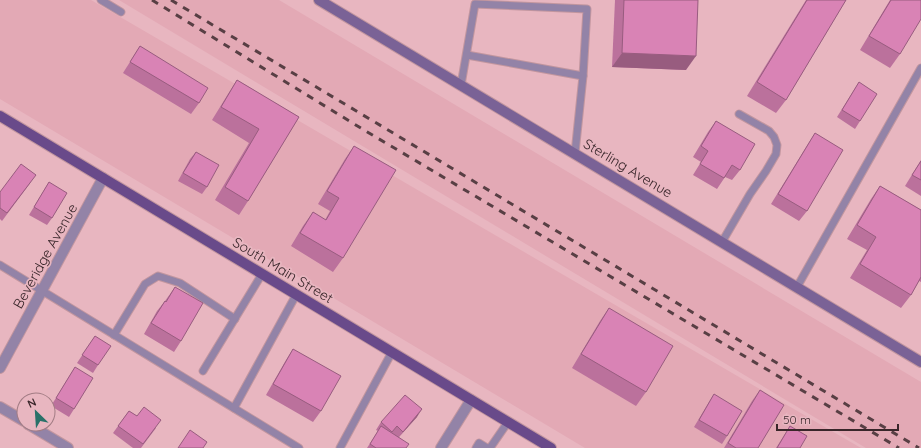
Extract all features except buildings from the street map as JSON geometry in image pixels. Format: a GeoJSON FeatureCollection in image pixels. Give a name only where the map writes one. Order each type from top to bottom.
{"type":"FeatureCollection","features":[{"type":"Feature","properties":{"kind":"main road","name":"South Main Street"},"geometry":{"type":"LineString","coordinates":[[0,116],[551,448]]}},
{"type":"Feature","properties":{"kind":"street","name":"Sterling Avenue"},"geometry":{"type":"LineString","coordinates":[[319,0],[921,362]]}},
{"type":"Feature","properties":{"kind":"street","name":"Beveridge Avenue"},"geometry":{"type":"LineString","coordinates":[[0,368],[103,178]]}},
{"type":"Feature","properties":{"kind":"street"},"geometry":{"type":"LineString","coordinates":[[441,448],[471,400]]}},
{"type":"Feature","properties":{"kind":"street"},"geometry":{"type":"LineString","coordinates":[[0,407],[16,416]]}},
{"type":"Feature","properties":{"kind":"street"},"geometry":{"type":"LineString","coordinates":[[41,432],[68,448]]}},
{"type":"Feature","properties":{"kind":"lane"},"geometry":{"type":"LineString","coordinates":[[101,0],[121,12]]}},
{"type":"Feature","properties":{"kind":"lane"},"geometry":{"type":"LineString","coordinates":[[461,85],[475,4],[586,9],[583,76],[575,153]]}},
{"type":"Feature","properties":{"kind":"lane"},"geometry":{"type":"LineString","coordinates":[[466,54],[583,76]]}},
{"type":"Feature","properties":{"kind":"lane"},"geometry":{"type":"LineString","coordinates":[[797,287],[921,68]]}},
{"type":"Feature","properties":{"kind":"lane"},"geometry":{"type":"LineString","coordinates":[[722,242],[750,194],[776,154],[777,145],[774,137],[769,132],[739,114]]}},
{"type":"Feature","properties":{"kind":"lane"},"geometry":{"type":"LineString","coordinates":[[0,265],[299,448]]}},
{"type":"Feature","properties":{"kind":"lane"},"geometry":{"type":"LineString","coordinates":[[203,371],[262,274]]}},
{"type":"Feature","properties":{"kind":"lane"},"geometry":{"type":"LineString","coordinates":[[114,335],[146,284],[158,276],[180,283],[235,319]]}},
{"type":"Feature","properties":{"kind":"lane"},"geometry":{"type":"LineString","coordinates":[[234,408],[296,295]]}},
{"type":"Feature","properties":{"kind":"lane"},"geometry":{"type":"LineString","coordinates":[[340,448],[392,352]]}},
{"type":"Feature","properties":{"kind":"lane"},"geometry":{"type":"LineString","coordinates":[[490,448],[508,422]]}},
{"type":"Feature","properties":{"kind":"lane"},"geometry":{"type":"LineString","coordinates":[[476,448],[479,444],[486,448]]}},
{"type":"Feature","properties":{"kind":"shaded area"},"geometry":{"type":"Polygon","coordinates":[[[0,0],[91,0],[861,448],[585,448],[0,99],[0,0]]]}},
{"type":"Feature","properties":{"kind":"shaded area"},"geometry":{"type":"Polygon","coordinates":[[[119,0],[279,0],[921,382],[921,448],[866,448],[119,0]]]}},
{"type":"Feature","properties":{"kind":"railway"},"geometry":{"type":"LineString","coordinates":[[152,0],[364,130],[899,448]]}},
{"type":"Feature","properties":{"kind":"railway"},"geometry":{"type":"LineString","coordinates":[[171,0],[919,448]]}}]}
